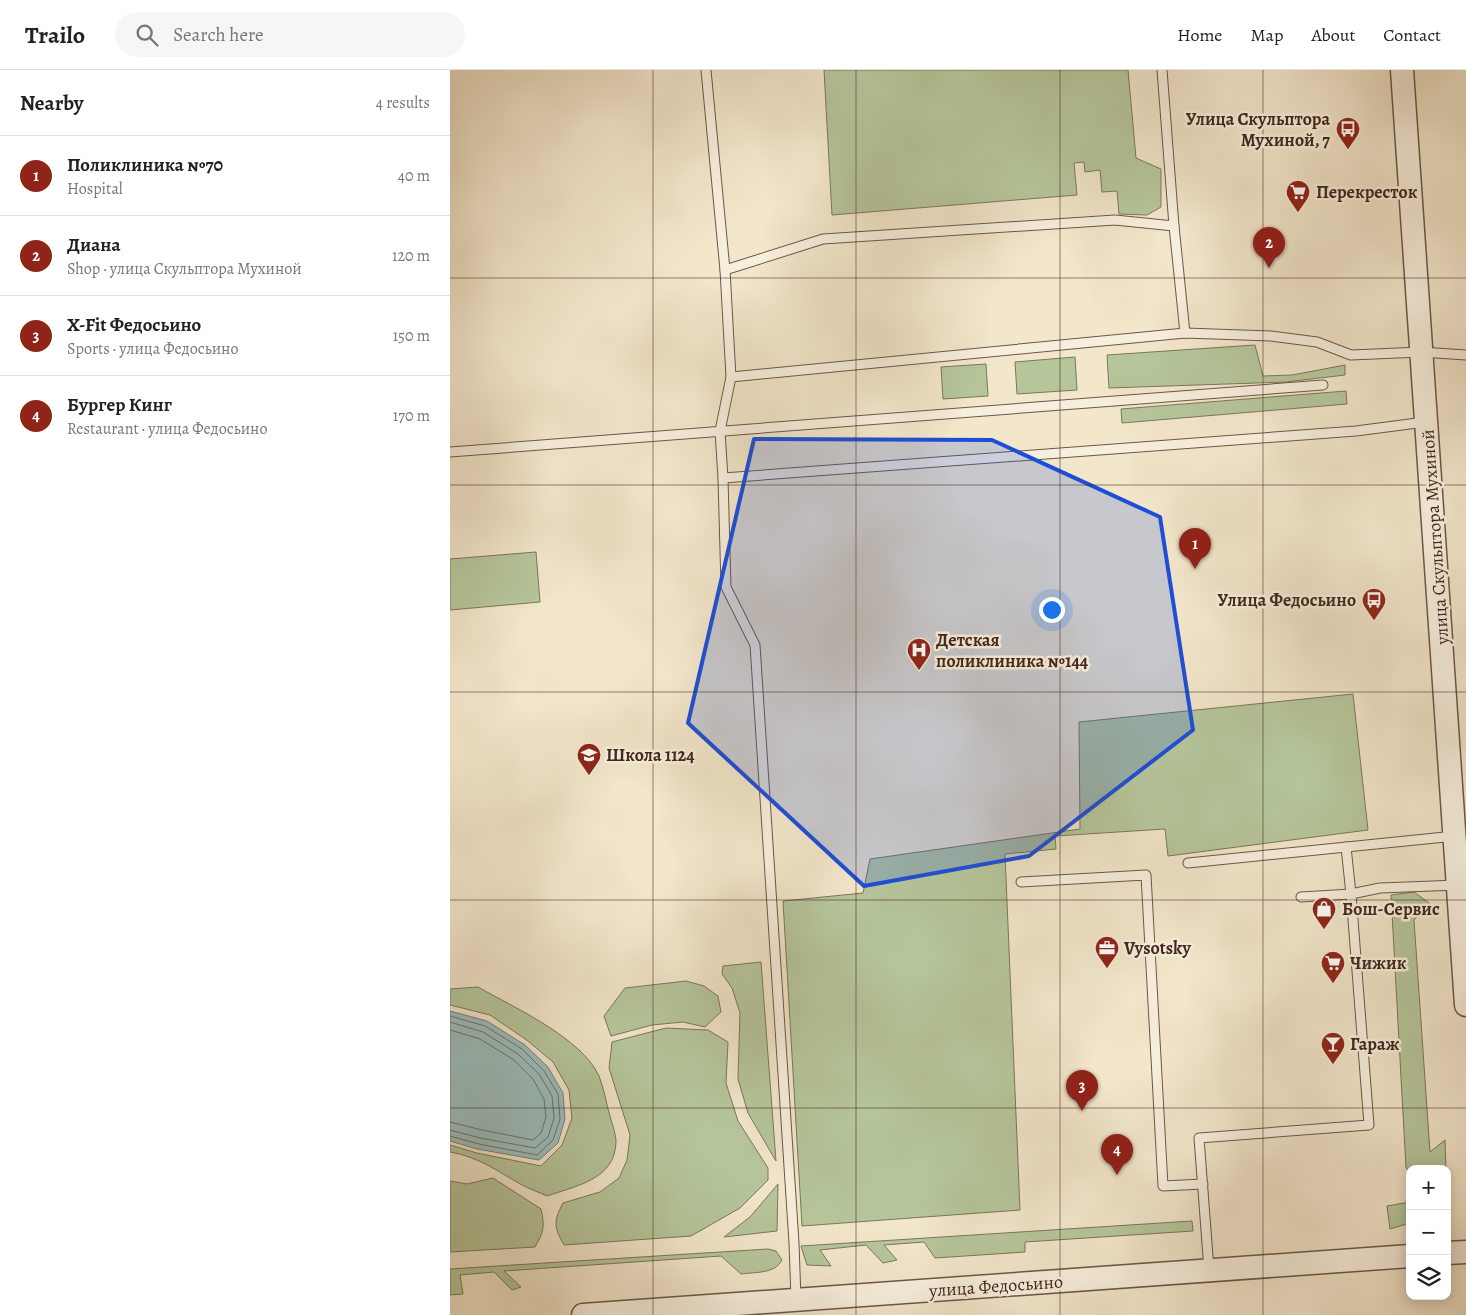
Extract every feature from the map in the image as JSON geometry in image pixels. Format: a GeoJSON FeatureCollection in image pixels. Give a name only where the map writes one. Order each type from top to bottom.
{"type":"FeatureCollection","features":[{"type":"Feature","properties":{"kind":"street","name":"улица Скульптора Мухиной"},"geometry":{"type":"LineString","coordinates":[[1402,70],[1455,836],[1461,881],[1466,1005]]}},
{"type":"Feature","properties":{"kind":"street"},"geometry":{"type":"LineString","coordinates":[[1451,1253],[1466,1252]]}},
{"type":"Feature","properties":{"kind":"street","name":"улица Федосьино"},"geometry":{"type":"LineString","coordinates":[[583,1315],[1406,1256]]}},
{"type":"Feature","properties":{"kind":"lane"},"geometry":{"type":"LineString","coordinates":[[706,70],[725,270],[731,377],[720,431],[726,587],[755,646],[794,1243],[796,1299]]}},
{"type":"Feature","properties":{"kind":"lane"},"geometry":{"type":"LineString","coordinates":[[1162,70],[1174,226],[1186,333]]}},
{"type":"Feature","properties":{"kind":"lane"},"geometry":{"type":"LineString","coordinates":[[725,270],[823,239],[1115,220],[1174,226]]}},
{"type":"Feature","properties":{"kind":"lane"},"geometry":{"type":"LineString","coordinates":[[731,377],[1186,333],[1271,336],[1317,342],[1351,355],[1422,352],[1466,355]]}},
{"type":"Feature","properties":{"kind":"lane"},"geometry":{"type":"LineString","coordinates":[[450,452],[1323,385]]}},
{"type":"Feature","properties":{"kind":"lane"},"geometry":{"type":"LineString","coordinates":[[723,478],[1356,431],[1426,422]]}},
{"type":"Feature","properties":{"kind":"lane"},"geometry":{"type":"LineString","coordinates":[[1188,863],[1455,836]]}},
{"type":"Feature","properties":{"kind":"lane"},"geometry":{"type":"LineString","coordinates":[[1209,1270],[1199,1138],[1369,1125],[1352,894],[1346,847]]}},
{"type":"Feature","properties":{"kind":"lane"},"geometry":{"type":"LineString","coordinates":[[1021,882],[1146,875],[1163,1186],[1203,1184]]}},
{"type":"Feature","properties":{"kind":"lane"},"geometry":{"type":"LineString","coordinates":[[1301,897],[1352,894],[1380,888],[1461,881]]}},
{"type":"Feature","properties":{"kind":"highlighted area"},"geometry":{"type":"Polygon","coordinates":[[[754,439],[992,440],[1160,517],[1193,730],[1029,856],[864,886],[688,723],[754,439]]]}},
{"type":"Feature","properties":{"kind":"green space"},"geometry":{"type":"Polygon","coordinates":[[[824,70],[1128,70],[1136,158],[1161,169],[1161,207],[1147,215],[1119,214],[1117,191],[1102,192],[1100,170],[1085,172],[1084,162],[1074,163],[1077,195],[832,215],[824,70]]]}},
{"type":"Feature","properties":{"kind":"green space"},"geometry":{"type":"Polygon","coordinates":[[[1255,345],[1263,376],[1292,375],[1345,365],[1345,375],[1286,382],[1109,388],[1107,355],[1255,345]]]}},
{"type":"Feature","properties":{"kind":"green space"},"geometry":{"type":"Polygon","coordinates":[[[1075,357],[1077,390],[1017,394],[1015,362],[1075,357]]]}},
{"type":"Feature","properties":{"kind":"green space"},"geometry":{"type":"Polygon","coordinates":[[[986,364],[988,396],[943,399],[941,367],[986,364]]]}},
{"type":"Feature","properties":{"kind":"green space"},"geometry":{"type":"Polygon","coordinates":[[[1346,391],[1347,404],[1122,423],[1121,409],[1346,391]]]}},
{"type":"Feature","properties":{"kind":"green space"},"geometry":{"type":"Polygon","coordinates":[[[536,552],[540,602],[450,610],[450,559],[536,552]]]}},
{"type":"Feature","properties":{"kind":"green space"},"geometry":{"type":"Polygon","coordinates":[[[1353,694],[1368,830],[1168,856],[1165,829],[1055,836],[1056,849],[1005,854],[1020,1210],[802,1226],[783,901],[863,893],[870,859],[1080,829],[1079,722],[1353,694]]]}},
{"type":"Feature","properties":{"kind":"green space"},"geometry":{"type":"Polygon","coordinates":[[[1414,892],[1429,903],[1429,912],[1414,920],[1430,1152],[1445,1140],[1446,1165],[1406,1165],[1406,1168],[1391,895],[1414,892]]]}},
{"type":"Feature","properties":{"kind":"green space"},"geometry":{"type":"Polygon","coordinates":[[[761,962],[776,1161],[748,1113],[738,1079],[740,1013],[732,988],[722,974],[723,966],[761,962]]]}},
{"type":"Feature","properties":{"kind":"green space"},"geometry":{"type":"Polygon","coordinates":[[[686,981],[704,986],[718,996],[721,1012],[705,1027],[683,1022],[652,1025],[611,1036],[604,1016],[625,988],[686,981]]]}},
{"type":"Feature","properties":{"kind":"green space"},"geometry":{"type":"Polygon","coordinates":[[[478,987],[562,1036],[578,1049],[599,1076],[615,1132],[616,1142],[614,1155],[609,1165],[592,1180],[547,1196],[522,1185],[479,1161],[450,1152],[450,1145],[477,1153],[541,1166],[562,1145],[572,1118],[569,1090],[553,1062],[528,1041],[490,1015],[450,1005],[450,989],[478,987]]]}},
{"type":"Feature","properties":{"kind":"green space"},"geometry":{"type":"Polygon","coordinates":[[[666,1028],[708,1030],[728,1042],[726,1083],[738,1121],[768,1168],[768,1180],[740,1208],[691,1236],[564,1245],[558,1234],[556,1224],[563,1203],[600,1192],[619,1178],[627,1160],[630,1135],[609,1068],[612,1042],[666,1028]]]}},
{"type":"Feature","properties":{"kind":"green space"},"geometry":{"type":"Polygon","coordinates":[[[493,1178],[541,1209],[543,1229],[535,1247],[450,1252],[450,1181],[467,1184],[493,1178]]]}},
{"type":"Feature","properties":{"kind":"green space"},"geometry":{"type":"Polygon","coordinates":[[[778,1184],[777,1231],[724,1237],[750,1217],[778,1184]]]}},
{"type":"Feature","properties":{"kind":"green space"},"geometry":{"type":"Polygon","coordinates":[[[1406,1203],[1406,1224],[1390,1229],[1387,1206],[1406,1203]]]}},
{"type":"Feature","properties":{"kind":"green space"},"geometry":{"type":"Polygon","coordinates":[[[1192,1221],[1193,1231],[1025,1242],[1025,1252],[935,1258],[924,1242],[884,1245],[897,1260],[883,1263],[866,1245],[820,1250],[831,1266],[807,1265],[801,1246],[1192,1221]]]}},
{"type":"Feature","properties":{"kind":"green space"},"geometry":{"type":"Polygon","coordinates":[[[768,1249],[776,1251],[782,1260],[775,1268],[758,1272],[741,1274],[721,1256],[504,1271],[521,1287],[512,1290],[494,1272],[460,1275],[463,1294],[450,1295],[450,1269],[768,1249]]]}},
{"type":"Feature","properties":{"kind":"water"},"geometry":{"type":"Polygon","coordinates":[[[450,1011],[487,1021],[525,1045],[548,1067],[563,1093],[565,1119],[558,1143],[539,1160],[477,1149],[450,1141],[450,1011]]]}},
{"type":"Feature","properties":{"kind":"place","name":"Улица Скульптора Мухиной, 7"},"geometry":{"type":"Point","coordinates":[1348,150]}},
{"type":"Feature","properties":{"kind":"place","name":"Перекресток"},"geometry":{"type":"Point","coordinates":[1298,213]}},
{"type":"Feature","properties":{"kind":"place","name":"Диана"},"geometry":{"type":"Point","coordinates":[1269,268]}},
{"type":"Feature","properties":{"kind":"place","name":"Поликлиника №70"},"geometry":{"type":"Point","coordinates":[1195,569]}},
{"type":"Feature","properties":{"kind":"place","name":"Улица Федосьино"},"geometry":{"type":"Point","coordinates":[1374,621]}},
{"type":"Feature","properties":{"kind":"place","name":"Детская поликлиника №144"},"geometry":{"type":"Point","coordinates":[919,671]}},
{"type":"Feature","properties":{"kind":"place","name":"Школа 1124"},"geometry":{"type":"Point","coordinates":[589,776]}},
{"type":"Feature","properties":{"kind":"place","name":"Бош-Сервис"},"geometry":{"type":"Point","coordinates":[1324,930]}},
{"type":"Feature","properties":{"kind":"place","name":"Vysotsky"},"geometry":{"type":"Point","coordinates":[1107,969]}},
{"type":"Feature","properties":{"kind":"place","name":"Чижик"},"geometry":{"type":"Point","coordinates":[1333,984]}},
{"type":"Feature","properties":{"kind":"place","name":"Гараж"},"geometry":{"type":"Point","coordinates":[1333,1065]}},
{"type":"Feature","properties":{"kind":"place","name":"X-Fit Федосьино"},"geometry":{"type":"Point","coordinates":[1082,1111]}},
{"type":"Feature","properties":{"kind":"place","name":"Бургер Кинг"},"geometry":{"type":"Point","coordinates":[1117,1175]}}]}
